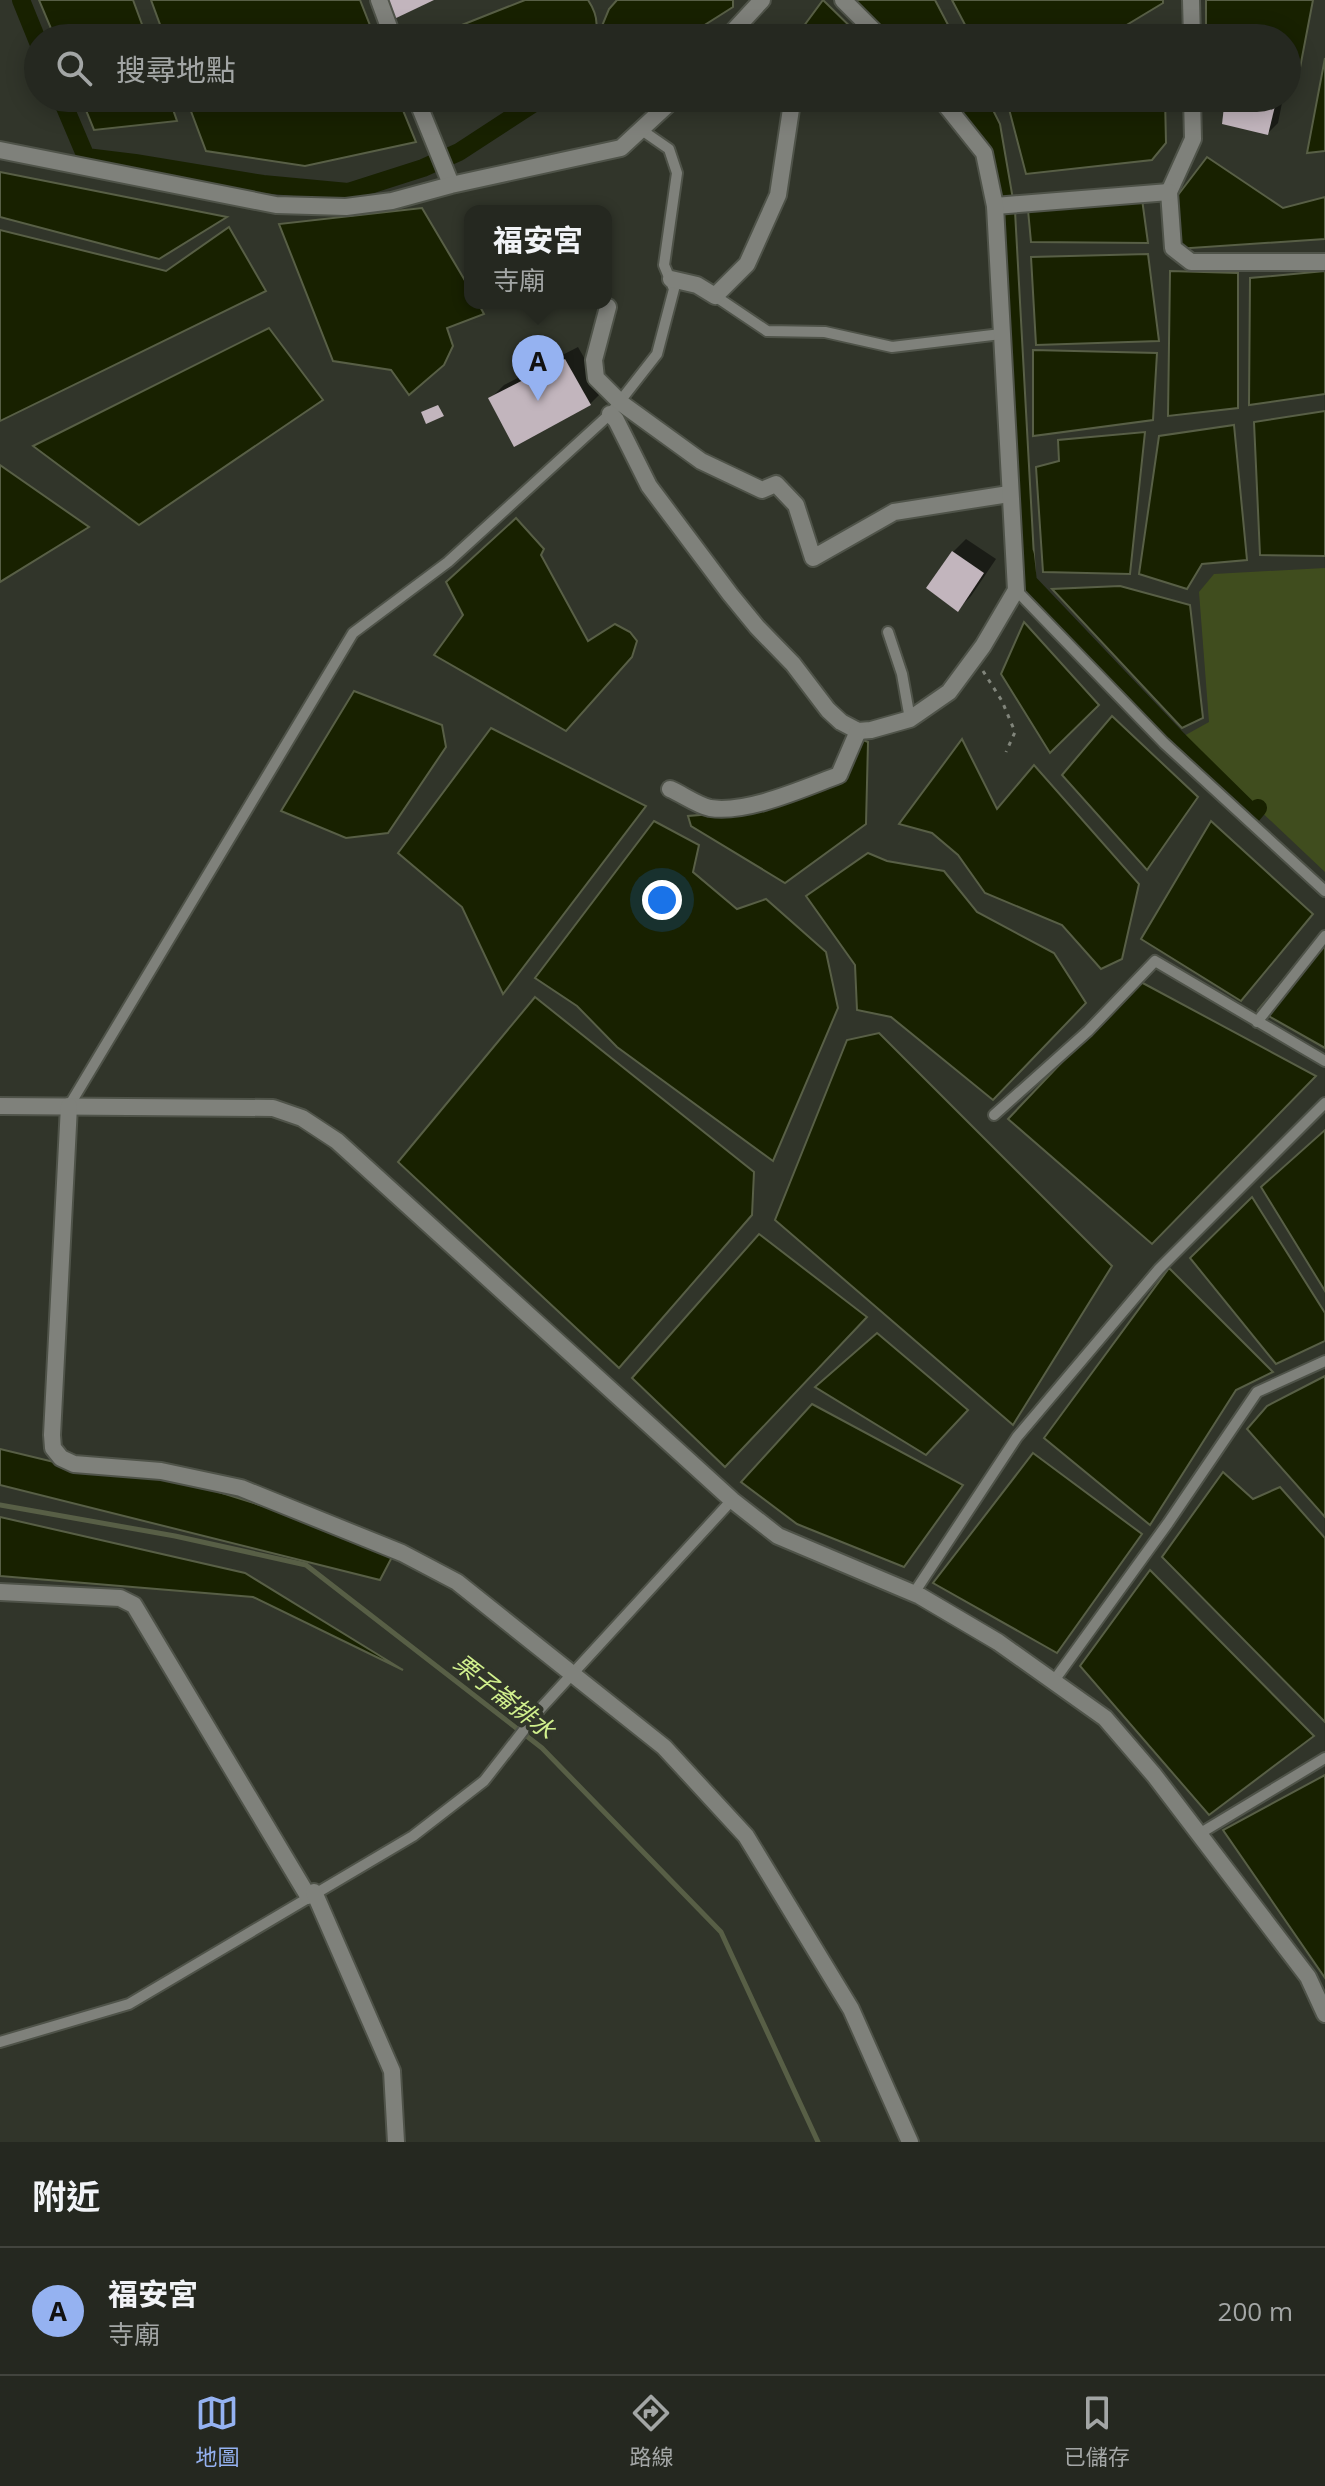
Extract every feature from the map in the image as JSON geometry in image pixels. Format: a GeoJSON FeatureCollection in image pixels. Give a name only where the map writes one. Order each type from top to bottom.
{"type":"FeatureCollection","features":[{"type":"Feature","properties":{"kind":"street"},"geometry":{"type":"LineString","coordinates":[[379,0],[388,24]]}},
{"type":"Feature","properties":{"kind":"street"},"geometry":{"type":"LineString","coordinates":[[740,24],[762,0]]}},
{"type":"Feature","properties":{"kind":"street"},"geometry":{"type":"LineString","coordinates":[[843,0],[867,24]]}},
{"type":"Feature","properties":{"kind":"street"},"geometry":{"type":"LineString","coordinates":[[1191,0],[1192,24]]}},
{"type":"Feature","properties":{"kind":"street"},"geometry":{"type":"LineString","coordinates":[[421,112],[451,184]]}},
{"type":"Feature","properties":{"kind":"street"},"geometry":{"type":"LineString","coordinates":[[0,150],[276,205],[346,207],[392,201],[621,148],[661,112]]}},
{"type":"Feature","properties":{"kind":"street"},"geometry":{"type":"LineString","coordinates":[[671,279],[697,285],[715,296],[747,264],[778,195],[791,112]]}},
{"type":"Feature","properties":{"kind":"street"},"geometry":{"type":"LineString","coordinates":[[616,408],[616,420],[649,486],[730,594],[841,722],[858,731],[871,730],[910,719],[949,692],[1016,590],[1001,334],[1000,205],[984,153],[951,112]]}},
{"type":"Feature","properties":{"kind":"street"},"geometry":{"type":"LineString","coordinates":[[1192,112],[1193,139],[1169,192],[1173,248],[1191,262],[1325,262]]}},
{"type":"Feature","properties":{"kind":"street"},"geometry":{"type":"LineString","coordinates":[[1000,205],[1169,192]]}},
{"type":"Feature","properties":{"kind":"street"},"geometry":{"type":"LineString","coordinates":[[607,309],[594,360],[596,378],[616,408],[701,461],[762,490],[776,484],[796,505],[813,558],[894,512],[1009,494]]}},
{"type":"Feature","properties":{"kind":"street"},"geometry":{"type":"LineString","coordinates":[[670,789],[710,808],[748,806],[786,795],[839,775],[858,731]]}},
{"type":"Feature","properties":{"kind":"street"},"geometry":{"type":"LineString","coordinates":[[0,1106],[273,1108],[302,1118],[337,1141],[732,1500],[778,1536],[914,1593],[998,1642],[1105,1718],[1154,1775],[1308,1977],[1325,2014]]}},
{"type":"Feature","properties":{"kind":"street"},"geometry":{"type":"LineString","coordinates":[[69,1106],[52,1435],[53,1448],[61,1458],[74,1464],[161,1471],[241,1488],[402,1553],[457,1582],[664,1747],[746,1836],[851,2009],[910,2142]]}},
{"type":"Feature","properties":{"kind":"street"},"geometry":{"type":"LineString","coordinates":[[0,1592],[120,1598],[134,1605],[311,1894],[392,2071],[396,2142]]}},
{"type":"Feature","properties":{"kind":"lane"},"geometry":{"type":"LineString","coordinates":[[69,1106],[353,633],[448,562],[616,408],[657,354],[674,289],[664,265],[677,173],[669,149],[643,131]]}},
{"type":"Feature","properties":{"kind":"lane"},"geometry":{"type":"LineString","coordinates":[[715,296],[767,331],[825,332],[892,347],[1001,334]]}},
{"type":"Feature","properties":{"kind":"lane"},"geometry":{"type":"LineString","coordinates":[[1016,590],[1164,743],[1325,891]]}},
{"type":"Feature","properties":{"kind":"lane"},"geometry":{"type":"LineString","coordinates":[[888,632],[902,674],[910,719]]}},
{"type":"Feature","properties":{"kind":"lane"},"geometry":{"type":"LineString","coordinates":[[1257,1022],[1325,936]]}},
{"type":"Feature","properties":{"kind":"lane"},"geometry":{"type":"LineString","coordinates":[[994,1115],[1088,1031],[1155,961],[1325,1061]]}},
{"type":"Feature","properties":{"kind":"lane"},"geometry":{"type":"LineString","coordinates":[[914,1593],[1017,1437],[1159,1269],[1325,1103]]}},
{"type":"Feature","properties":{"kind":"lane"},"geometry":{"type":"LineString","coordinates":[[1053,1682],[1168,1523],[1257,1392],[1325,1361]]}},
{"type":"Feature","properties":{"kind":"lane"},"geometry":{"type":"LineString","coordinates":[[0,2042],[129,2004],[413,1836],[484,1781],[541,1708],[732,1500]]}},
{"type":"Feature","properties":{"kind":"lane"},"geometry":{"type":"LineString","coordinates":[[1199,1834],[1325,1758]]}},
{"type":"Feature","properties":{"kind":"path"},"geometry":{"type":"LineString","coordinates":[[974,658],[1002,701],[1015,732],[1006,752]]}},
{"type":"Feature","properties":{"kind":"shaded area"},"geometry":{"type":"Polygon","coordinates":[[[39,0],[133,0],[142,24],[49,24],[39,0]]]}},
{"type":"Feature","properties":{"kind":"shaded area"},"geometry":{"type":"Polygon","coordinates":[[[151,0],[360,0],[369,24],[160,24],[151,0]]]}},
{"type":"Feature","properties":{"kind":"shaded area"},"geometry":{"type":"Polygon","coordinates":[[[525,0],[588,0],[596,19],[596,24],[464,24],[525,0]]]}},
{"type":"Feature","properties":{"kind":"shaded area"},"geometry":{"type":"Polygon","coordinates":[[[617,0],[733,0],[733,7],[706,24],[603,24],[617,0]]]}},
{"type":"Feature","properties":{"kind":"shaded area"},"geometry":{"type":"Polygon","coordinates":[[[823,0],[848,24],[805,24],[823,0]]]}},
{"type":"Feature","properties":{"kind":"shaded area"},"geometry":{"type":"Polygon","coordinates":[[[848,0],[935,0],[948,24],[871,24],[848,0]]]}},
{"type":"Feature","properties":{"kind":"shaded area"},"geometry":{"type":"Polygon","coordinates":[[[952,0],[1163,0],[1163,3],[1128,24],[965,24],[952,0]]]}},
{"type":"Feature","properties":{"kind":"shaded area"},"geometry":{"type":"Polygon","coordinates":[[[1206,0],[1313,0],[1301,63],[1301,24],[1206,24],[1206,0]]]}},
{"type":"Feature","properties":{"kind":"shaded area"},"geometry":{"type":"Polygon","coordinates":[[[1325,58],[1325,151],[1307,153],[1325,58]]]}},
{"type":"Feature","properties":{"kind":"shaded area"},"geometry":{"type":"Polygon","coordinates":[[[87,112],[174,112],[177,121],[94,130],[87,112]]]}},
{"type":"Feature","properties":{"kind":"shaded area"},"geometry":{"type":"Polygon","coordinates":[[[191,112],[404,112],[416,142],[305,166],[206,151],[191,112]]]}},
{"type":"Feature","properties":{"kind":"shaded area"},"geometry":{"type":"Polygon","coordinates":[[[953,112],[994,112],[1000,124],[1015,211],[1035,575],[1022,581],[995,174],[953,112]]]}},
{"type":"Feature","properties":{"kind":"shaded area"},"geometry":{"type":"Polygon","coordinates":[[[1010,112],[1165,112],[1166,143],[1152,160],[1026,174],[1010,112]]]}},
{"type":"Feature","properties":{"kind":"shaded area"},"geometry":{"type":"Polygon","coordinates":[[[1207,157],[1283,208],[1325,197],[1325,239],[1176,249],[1178,195],[1207,157]]]}},
{"type":"Feature","properties":{"kind":"shaded area"},"geometry":{"type":"Polygon","coordinates":[[[0,172],[227,217],[159,259],[0,217],[0,172]]]}},
{"type":"Feature","properties":{"kind":"shaded area"},"geometry":{"type":"Polygon","coordinates":[[[1142,199],[1148,243],[1031,242],[1028,210],[1142,199]]]}},
{"type":"Feature","properties":{"kind":"shaded area"},"geometry":{"type":"Polygon","coordinates":[[[422,208],[464,279],[464,309],[481,309],[484,314],[447,328],[453,346],[444,365],[409,395],[391,370],[333,361],[279,224],[422,208]]]}},
{"type":"Feature","properties":{"kind":"shaded area"},"geometry":{"type":"Polygon","coordinates":[[[229,227],[266,291],[0,421],[0,230],[166,271],[229,227]]]}},
{"type":"Feature","properties":{"kind":"shaded area"},"geometry":{"type":"Polygon","coordinates":[[[1148,254],[1159,341],[1036,345],[1031,257],[1148,254]]]}},
{"type":"Feature","properties":{"kind":"shaded area"},"geometry":{"type":"Polygon","coordinates":[[[1170,271],[1238,273],[1238,408],[1168,416],[1170,271]]]}},
{"type":"Feature","properties":{"kind":"shaded area"},"geometry":{"type":"Polygon","coordinates":[[[1325,271],[1325,394],[1249,405],[1250,278],[1325,271]]]}},
{"type":"Feature","properties":{"kind":"shaded area"},"geometry":{"type":"Polygon","coordinates":[[[269,328],[323,400],[139,525],[33,446],[269,328]]]}},
{"type":"Feature","properties":{"kind":"shaded area"},"geometry":{"type":"Polygon","coordinates":[[[1033,350],[1157,353],[1153,420],[1033,436],[1033,350]]]}},
{"type":"Feature","properties":{"kind":"shaded area"},"geometry":{"type":"Polygon","coordinates":[[[1325,411],[1325,556],[1260,555],[1254,422],[1325,411]]]}},
{"type":"Feature","properties":{"kind":"shaded area"},"geometry":{"type":"Polygon","coordinates":[[[1234,425],[1247,560],[1202,564],[1187,589],[1139,574],[1159,436],[1234,425]]]}},
{"type":"Feature","properties":{"kind":"shaded area"},"geometry":{"type":"Polygon","coordinates":[[[1145,432],[1130,574],[1043,572],[1036,467],[1059,461],[1058,440],[1145,432]]]}},
{"type":"Feature","properties":{"kind":"shaded area"},"geometry":{"type":"Polygon","coordinates":[[[0,465],[89,527],[0,582],[0,465]]]}},
{"type":"Feature","properties":{"kind":"shaded area"},"geometry":{"type":"Polygon","coordinates":[[[516,518],[544,549],[541,555],[588,641],[615,624],[630,632],[637,641],[632,657],[566,731],[434,655],[463,615],[446,582],[516,518]]]}},
{"type":"Feature","properties":{"kind":"shaded area"},"geometry":{"type":"Polygon","coordinates":[[[1325,568],[1325,872],[1182,737],[1209,722],[1199,592],[1214,574],[1325,568]]]}},
{"type":"Feature","properties":{"kind":"shaded area"},"geometry":{"type":"Polygon","coordinates":[[[1120,586],[1190,605],[1203,718],[1182,728],[1052,589],[1120,586]]]}},
{"type":"Feature","properties":{"kind":"shaded area"},"geometry":{"type":"Polygon","coordinates":[[[1024,622],[1099,705],[1050,753],[1001,674],[1024,622]]]}},
{"type":"Feature","properties":{"kind":"shaded area"},"geometry":{"type":"Polygon","coordinates":[[[354,691],[442,725],[446,747],[388,833],[346,838],[281,811],[354,691]]]}},
{"type":"Feature","properties":{"kind":"shaded area"},"geometry":{"type":"Polygon","coordinates":[[[1112,716],[1198,797],[1147,870],[1062,775],[1112,716]]]}},
{"type":"Feature","properties":{"kind":"shaded area"},"geometry":{"type":"Polygon","coordinates":[[[491,728],[646,806],[503,994],[462,907],[398,853],[491,728]]]}},
{"type":"Feature","properties":{"kind":"shaded area"},"geometry":{"type":"Polygon","coordinates":[[[858,738],[868,742],[866,824],[785,883],[691,826],[688,816],[725,813],[825,780],[858,738]]]}},
{"type":"Feature","properties":{"kind":"shaded area"},"geometry":{"type":"Polygon","coordinates":[[[962,739],[997,809],[1034,765],[1139,884],[1122,959],[1101,969],[1062,925],[985,893],[958,855],[932,833],[899,824],[962,739]]]}},
{"type":"Feature","properties":{"kind":"shaded area"},"geometry":{"type":"Polygon","coordinates":[[[654,821],[699,845],[693,872],[737,909],[766,899],[826,952],[838,1008],[773,1161],[617,1047],[577,1006],[535,978],[654,821]]]}},
{"type":"Feature","properties":{"kind":"shaded area"},"geometry":{"type":"Polygon","coordinates":[[[1211,821],[1313,914],[1241,1001],[1141,939],[1211,821]]]}},
{"type":"Feature","properties":{"kind":"shaded area"},"geometry":{"type":"Polygon","coordinates":[[[868,853],[887,861],[944,871],[977,912],[1054,953],[1086,1003],[993,1100],[891,1017],[857,1010],[855,965],[806,896],[868,853]]]}},
{"type":"Feature","properties":{"kind":"shaded area"},"geometry":{"type":"Polygon","coordinates":[[[1325,930],[1325,1048],[1258,1010],[1325,930]]]}},
{"type":"Feature","properties":{"kind":"shaded area"},"geometry":{"type":"Polygon","coordinates":[[[1139,981],[1316,1076],[1152,1244],[1008,1119],[1139,981]]]}},
{"type":"Feature","properties":{"kind":"shaded area"},"geometry":{"type":"Polygon","coordinates":[[[535,997],[754,1172],[752,1215],[619,1368],[398,1162],[535,997]]]}},
{"type":"Feature","properties":{"kind":"shaded area"},"geometry":{"type":"Polygon","coordinates":[[[879,1033],[1112,1266],[1013,1425],[775,1220],[847,1040],[879,1033]]]}},
{"type":"Feature","properties":{"kind":"shaded area"},"geometry":{"type":"Polygon","coordinates":[[[1325,1130],[1325,1291],[1261,1187],[1325,1130]]]}},
{"type":"Feature","properties":{"kind":"shaded area"},"geometry":{"type":"Polygon","coordinates":[[[1252,1197],[1325,1313],[1325,1341],[1276,1364],[1190,1258],[1252,1197]]]}},
{"type":"Feature","properties":{"kind":"shaded area"},"geometry":{"type":"Polygon","coordinates":[[[759,1234],[867,1317],[725,1467],[632,1378],[759,1234]]]}},
{"type":"Feature","properties":{"kind":"shaded area"},"geometry":{"type":"Polygon","coordinates":[[[1169,1268],[1273,1372],[1236,1390],[1150,1525],[1044,1438],[1169,1268]]]}},
{"type":"Feature","properties":{"kind":"shaded area"},"geometry":{"type":"Polygon","coordinates":[[[877,1333],[968,1410],[926,1455],[815,1387],[877,1333]]]}},
{"type":"Feature","properties":{"kind":"shaded area"},"geometry":{"type":"Polygon","coordinates":[[[1325,1376],[1325,1517],[1247,1429],[1267,1406],[1325,1376]]]}},
{"type":"Feature","properties":{"kind":"shaded area"},"geometry":{"type":"Polygon","coordinates":[[[812,1404],[963,1485],[904,1567],[797,1524],[741,1482],[812,1404]]]}},
{"type":"Feature","properties":{"kind":"shaded area"},"geometry":{"type":"Polygon","coordinates":[[[0,1449],[83,1469],[187,1482],[282,1512],[392,1557],[380,1580],[0,1485],[0,1449]]]}},
{"type":"Feature","properties":{"kind":"shaded area"},"geometry":{"type":"Polygon","coordinates":[[[1033,1453],[1142,1534],[1057,1653],[933,1583],[1033,1453]]]}},
{"type":"Feature","properties":{"kind":"shaded area"},"geometry":{"type":"Polygon","coordinates":[[[1223,1472],[1253,1499],[1280,1487],[1325,1538],[1325,1722],[1162,1557],[1223,1472]]]}},
{"type":"Feature","properties":{"kind":"shaded area"},"geometry":{"type":"Polygon","coordinates":[[[0,1517],[245,1573],[403,1670],[253,1597],[0,1576],[0,1517]]]}},
{"type":"Feature","properties":{"kind":"shaded area"},"geometry":{"type":"Polygon","coordinates":[[[1150,1570],[1314,1736],[1209,1815],[1080,1666],[1150,1570]]]}},
{"type":"Feature","properties":{"kind":"shaded area"},"geometry":{"type":"Polygon","coordinates":[[[1325,1775],[1325,1978],[1223,1830],[1325,1775]]]}},
{"type":"Feature","properties":{"kind":"building"},"geometry":{"type":"Polygon","coordinates":[[[382,0],[434,0],[392,20],[382,0]]]}},
{"type":"Feature","properties":{"kind":"building"},"geometry":{"type":"Polygon","coordinates":[[[1223,112],[1274,112],[1268,135],[1222,124],[1223,112]]]}},
{"type":"Feature","properties":{"kind":"building"},"geometry":{"type":"Polygon","coordinates":[[[565,359],[591,405],[514,447],[488,398],[565,359]]]}},
{"type":"Feature","properties":{"kind":"building"},"geometry":{"type":"Polygon","coordinates":[[[438,405],[444,416],[426,424],[421,412],[438,405]]]}},
{"type":"Feature","properties":{"kind":"building"},"geometry":{"type":"Polygon","coordinates":[[[952,551],[984,573],[958,612],[926,588],[952,551]]]}},
{"type":"Feature","properties":{"kind":"waterway"},"geometry":{"type":"LineString","coordinates":[[21,0],[31,24]]}},
{"type":"Feature","properties":{"kind":"waterway"},"geometry":{"type":"LineString","coordinates":[[67,112],[86,157],[263,184],[348,192],[423,168],[459,152],[520,112]]}},
{"type":"Feature","properties":{"kind":"waterway"},"geometry":{"type":"LineString","coordinates":[[1025,555],[1028,582],[1253,814],[1258,808]]}},
{"type":"Feature","properties":{"kind":"waterway","name":"栗子崙排水"},"geometry":{"type":"LineString","coordinates":[[0,1505],[175,1536],[306,1565],[542,1748],[721,1932],[818,2142]]}},
{"type":"Feature","properties":{"kind":"place","name":"福安宮"},"geometry":{"type":"Point","coordinates":[538,401]}}]}
